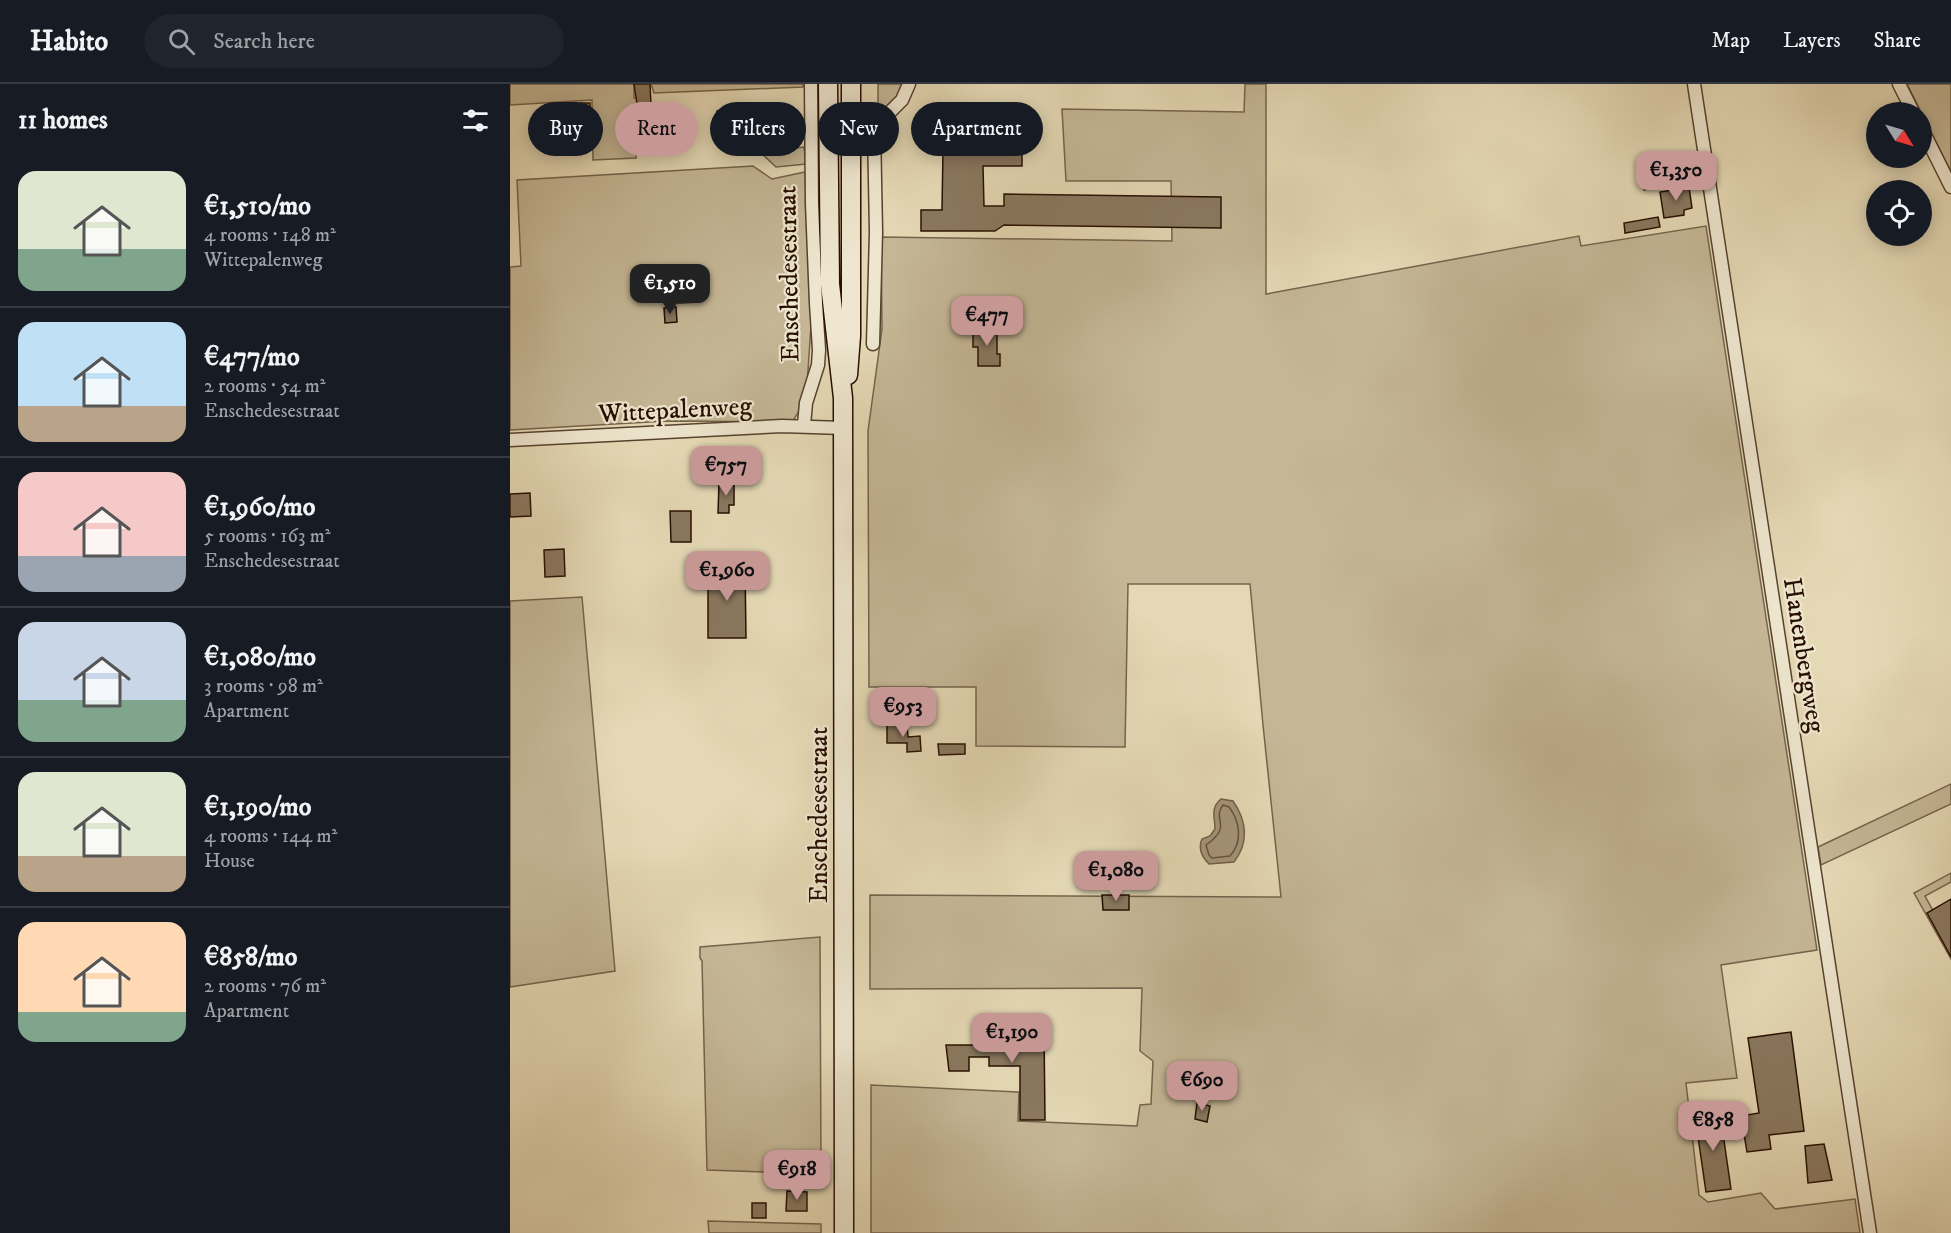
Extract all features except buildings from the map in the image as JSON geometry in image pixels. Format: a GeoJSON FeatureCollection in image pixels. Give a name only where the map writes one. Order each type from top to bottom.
{"type":"FeatureCollection","features":[{"type":"Feature","properties":{"kind":"street","name":"Enschedesestraat"},"geometry":{"type":"LineString","coordinates":[[804,425],[806,403],[818,365],[819,350],[813,226],[811,84]]}},
{"type":"Feature","properties":{"kind":"street","name":"Enschedesestraat"},"geometry":{"type":"LineString","coordinates":[[828,84],[830,284],[843,398],[844,1233]]}},
{"type":"Feature","properties":{"kind":"street","name":"Enschedesestraat"},"geometry":{"type":"LineString","coordinates":[[843,398],[848,376],[851,336],[850,84]]}},
{"type":"Feature","properties":{"kind":"street"},"geometry":{"type":"LineString","coordinates":[[873,344],[876,232],[874,128],[902,100],[909,84]]}},
{"type":"Feature","properties":{"kind":"street","name":"Hanenbergweg"},"geometry":{"type":"LineString","coordinates":[[1694,84],[1870,1233]]}},
{"type":"Feature","properties":{"kind":"street"},"geometry":{"type":"LineString","coordinates":[[1899,84],[1908,102]]}},
{"type":"Feature","properties":{"kind":"street"},"geometry":{"type":"LineString","coordinates":[[1932,149],[1951,187]]}},
{"type":"Feature","properties":{"kind":"street","name":"Wittepalenweg"},"geometry":{"type":"LineString","coordinates":[[510,440],[804,425],[843,428]]}},
{"type":"Feature","properties":{"kind":"shaded area"},"geometry":{"type":"Polygon","coordinates":[[[510,84],[634,84],[634,98],[638,99],[638,102],[615,102],[615,156],[636,156],[636,158],[593,160],[593,156],[603,156],[603,102],[592,102],[592,100],[528,102],[528,104],[510,105],[510,84]]]}},
{"type":"Feature","properties":{"kind":"shaded area"},"geometry":{"type":"Polygon","coordinates":[[[651,84],[803,84],[803,87],[654,93],[651,84]]]}},
{"type":"Feature","properties":{"kind":"shaded area"},"geometry":{"type":"Polygon","coordinates":[[[878,84],[904,84],[900,95],[893,102],[878,102],[878,84]]]}},
{"type":"Feature","properties":{"kind":"shaded area"},"geometry":{"type":"Polygon","coordinates":[[[1245,84],[1266,84],[1266,294],[1579,236],[1581,246],[1706,226],[1817,950],[1721,965],[1737,1078],[1686,1083],[1699,1195],[1708,1202],[1761,1193],[1775,1209],[1855,1199],[1860,1233],[871,1233],[871,1085],[1019,1092],[1018,1121],[1137,1126],[1140,1105],[1151,1104],[1153,1061],[1140,1051],[1142,988],[870,989],[870,895],[1281,897],[1250,584],[1128,584],[1125,747],[976,746],[976,687],[869,687],[868,431],[882,329],[881,237],[1172,241],[1171,181],[1066,181],[1062,109],[1244,112],[1245,84]]]}},
{"type":"Feature","properties":{"kind":"shaded area"},"geometry":{"type":"Polygon","coordinates":[[[1907,84],[1951,84],[1951,172],[1932,134],[1932,102],[1916,102],[1907,84]]]}},
{"type":"Feature","properties":{"kind":"shaded area"},"geometry":{"type":"Polygon","coordinates":[[[764,156],[805,156],[806,164],[776,167],[764,156]]]}},
{"type":"Feature","properties":{"kind":"shaded area"},"geometry":{"type":"Polygon","coordinates":[[[753,166],[772,179],[805,172],[811,326],[807,385],[798,413],[792,422],[667,421],[510,430],[510,267],[521,266],[517,180],[753,166]]]}},
{"type":"Feature","properties":{"kind":"shaded area"},"geometry":{"type":"Polygon","coordinates":[[[582,597],[615,971],[510,987],[510,601],[582,597]]]}},
{"type":"Feature","properties":{"kind":"shaded area"},"geometry":{"type":"Polygon","coordinates":[[[1951,784],[1951,804],[1821,865],[1818,847],[1951,784]]]}},
{"type":"Feature","properties":{"kind":"shaded area"},"geometry":{"type":"Polygon","coordinates":[[[1951,873],[1951,882],[1925,896],[1951,943],[1951,959],[1914,893],[1951,873]]]}},
{"type":"Feature","properties":{"kind":"shaded area"},"geometry":{"type":"Polygon","coordinates":[[[820,937],[821,1166],[769,1166],[767,1172],[707,1170],[700,947],[820,937]]]}},
{"type":"Feature","properties":{"kind":"shaded area"},"geometry":{"type":"Polygon","coordinates":[[[708,1221],[821,1224],[821,1233],[709,1233],[708,1221]]]}},
{"type":"Feature","properties":{"kind":"water"},"geometry":{"type":"Polygon","coordinates":[[[1221,799],[1233,801],[1238,809],[1243,824],[1244,840],[1234,862],[1209,864],[1200,846],[1202,839],[1210,836],[1215,829],[1214,809],[1221,799]]]}}]}
